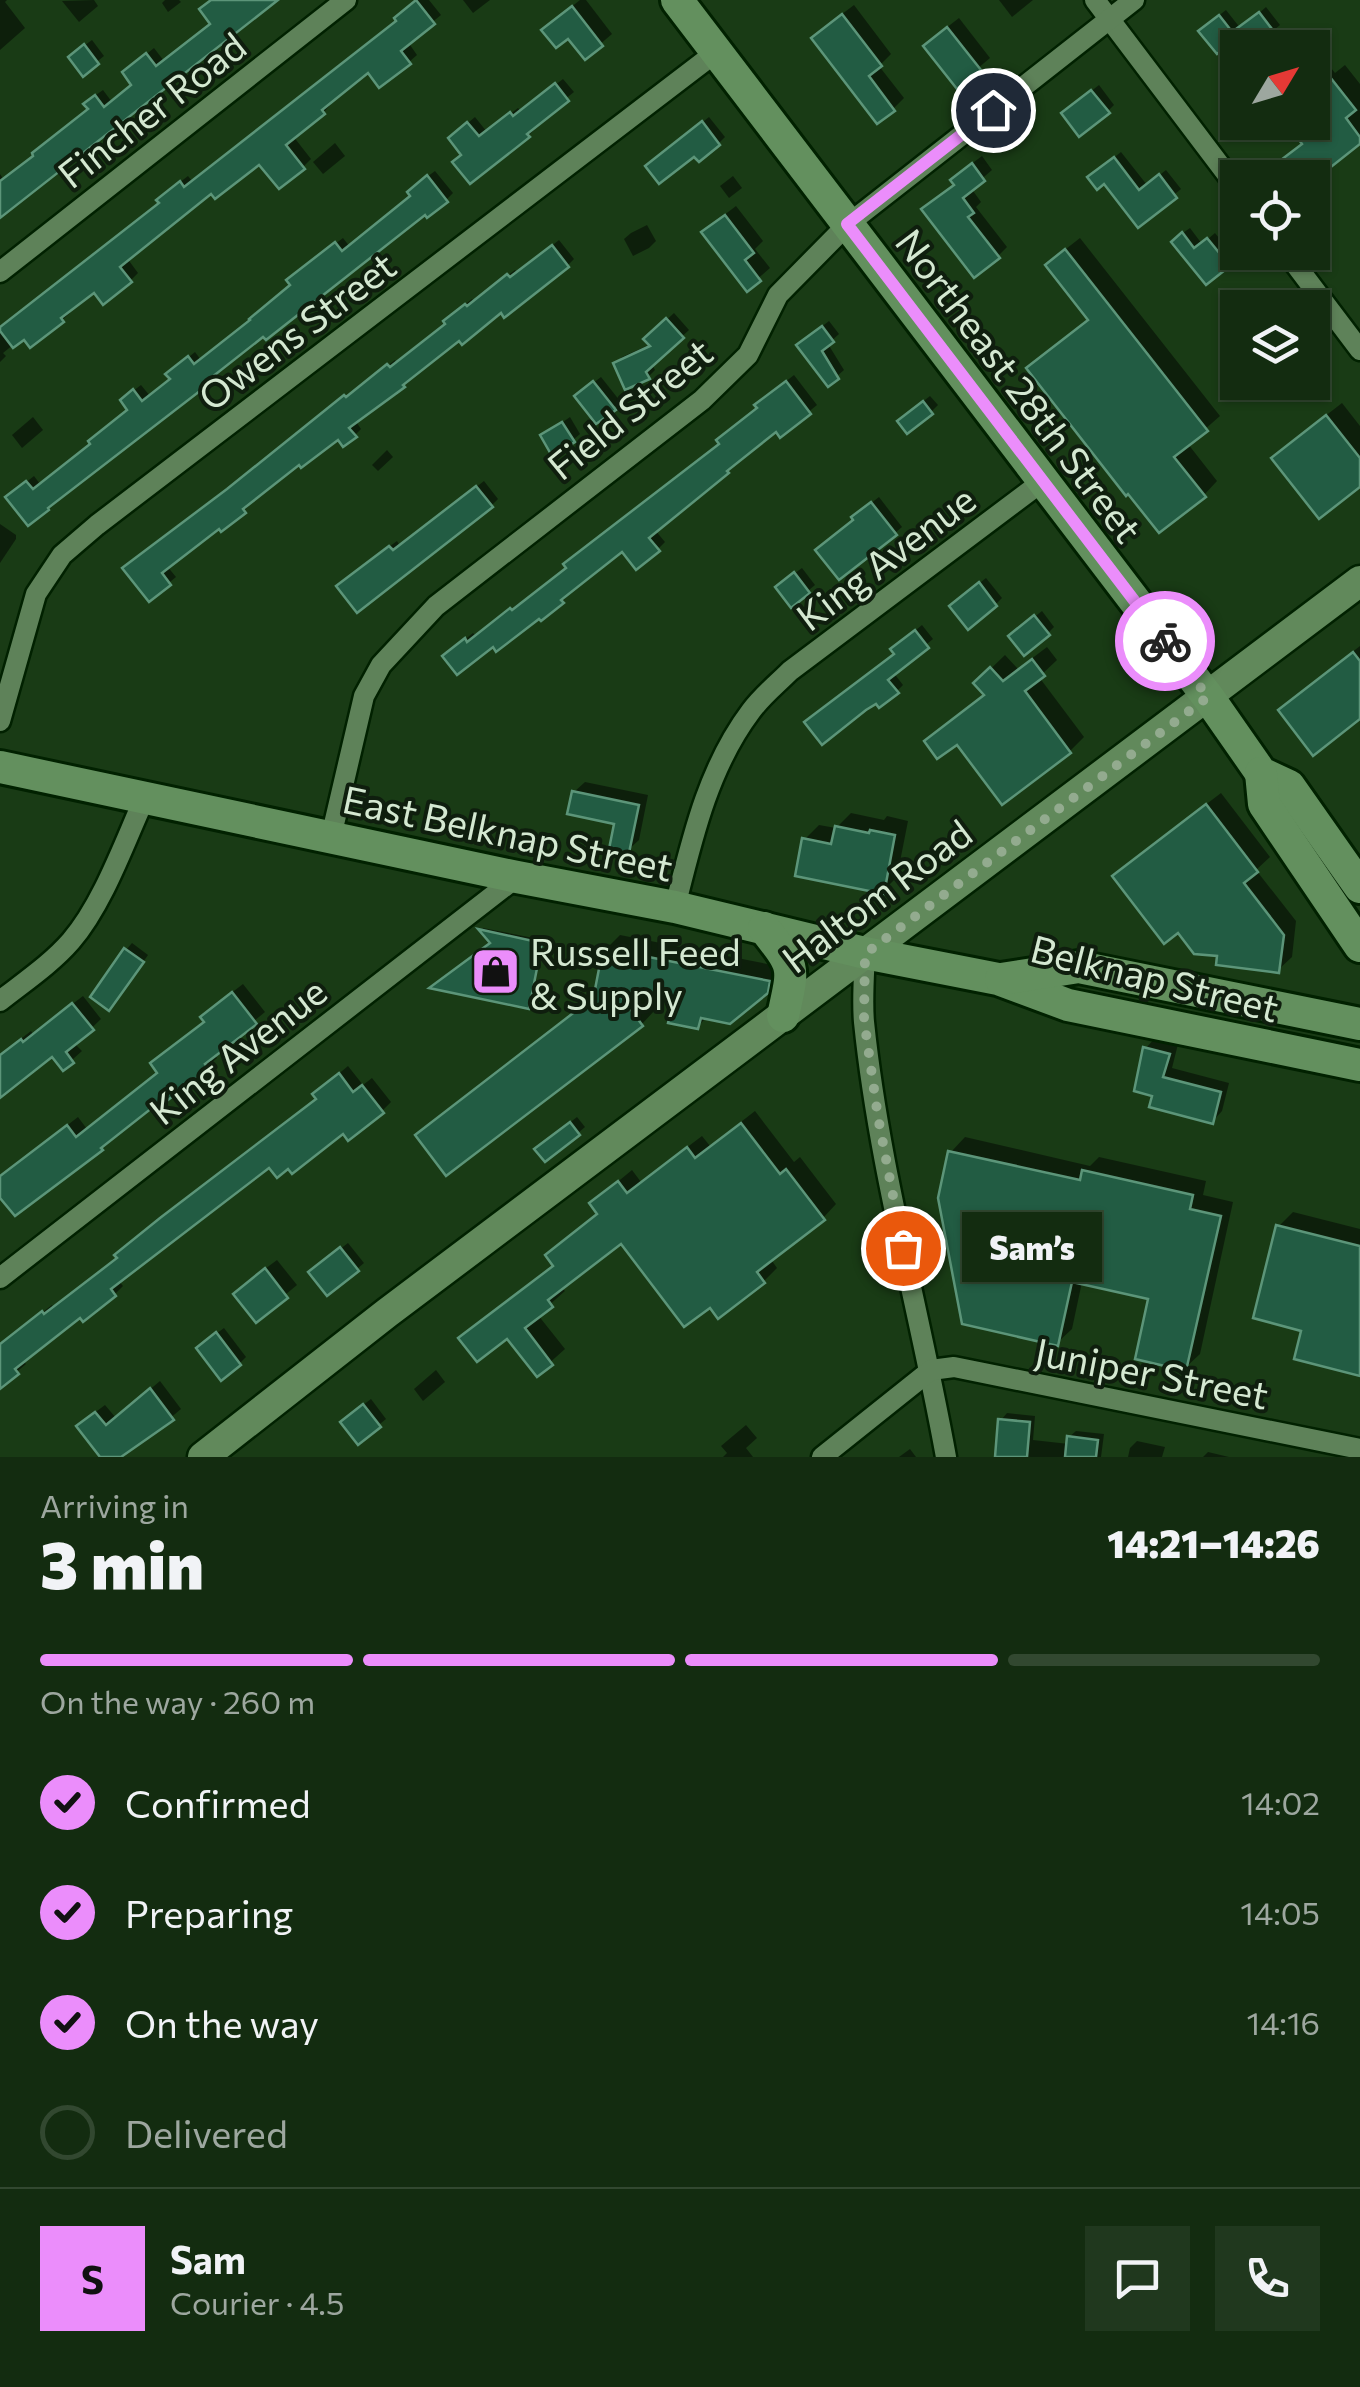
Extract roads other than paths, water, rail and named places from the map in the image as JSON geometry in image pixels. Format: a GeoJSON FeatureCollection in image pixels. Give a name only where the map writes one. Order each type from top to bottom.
{"type":"FeatureCollection","features":[{"type":"Feature","properties":{"kind":"main road","name":"Northeast 28th Street"},"geometry":{"type":"LineString","coordinates":[[677,0],[1261,772],[1289,786],[1360,887]]}},
{"type":"Feature","properties":{"kind":"main road","name":"Haltom Road"},"geometry":{"type":"LineString","coordinates":[[203,1457],[1360,581]]}},
{"type":"Feature","properties":{"kind":"main road","name":"East Belknap Street"},"geometry":{"type":"LineString","coordinates":[[0,767],[675,908],[865,954],[998,979]]}},
{"type":"Feature","properties":{"kind":"main road","name":"Northeast 28th Street"},"geometry":{"type":"LineString","coordinates":[[1261,772],[1264,804],[1358,940]]}},
{"type":"Feature","properties":{"kind":"main road"},"geometry":{"type":"LineString","coordinates":[[1306,810],[1360,868]]}},
{"type":"Feature","properties":{"kind":"main road"},"geometry":{"type":"LineString","coordinates":[[764,928],[791,964],[792,977],[782,1016]]}},
{"type":"Feature","properties":{"kind":"main road","name":"Belknap Street"},"geometry":{"type":"LineString","coordinates":[[998,979],[1079,967],[1360,1024]]}},
{"type":"Feature","properties":{"kind":"main road","name":"Belknap Street"},"geometry":{"type":"LineString","coordinates":[[998,979],[1068,1005],[1360,1065]]}},
{"type":"Feature","properties":{"kind":"street","name":"Fincher Road"},"geometry":{"type":"LineString","coordinates":[[0,272],[346,0]]}},
{"type":"Feature","properties":{"kind":"street"},"geometry":{"type":"LineString","coordinates":[[1095,0],[1220,165]]}},
{"type":"Feature","properties":{"kind":"street","name":"Field Street"},"geometry":{"type":"LineString","coordinates":[[331,837],[364,696],[381,664],[436,606],[702,400],[748,355],[778,295],[847,224],[1134,0]]}},
{"type":"Feature","properties":{"kind":"street","name":"Owens Street"},"geometry":{"type":"LineString","coordinates":[[0,720],[36,594],[62,555],[97,524],[715,53]]}},
{"type":"Feature","properties":{"kind":"street"},"geometry":{"type":"LineString","coordinates":[[1300,270],[1360,350]]}},
{"type":"Feature","properties":{"kind":"street","name":"King Avenue"},"geometry":{"type":"LineString","coordinates":[[675,908],[698,816],[726,748],[753,708],[790,672],[1043,481]]}},
{"type":"Feature","properties":{"kind":"street"},"geometry":{"type":"LineString","coordinates":[[0,1000],[72,940],[99,897],[145,797]]}},
{"type":"Feature","properties":{"kind":"street","name":"King Avenue"},"geometry":{"type":"LineString","coordinates":[[0,1278],[517,877]]}},
{"type":"Feature","properties":{"kind":"street"},"geometry":{"type":"LineString","coordinates":[[865,954],[864,1019],[878,1117],[946,1457]]}},
{"type":"Feature","properties":{"kind":"street","name":"Juniper Street"},"geometry":{"type":"LineString","coordinates":[[930,1370],[954,1367],[1360,1449]]}},
{"type":"Feature","properties":{"kind":"street"},"geometry":{"type":"LineString","coordinates":[[822,1457],[930,1370]]}},
{"type":"Feature","properties":{"kind":"place","name":"Russell Feed & Supply"},"geometry":{"type":"Point","coordinates":[495,972]}},
{"type":"Feature","properties":{"kind":"place","name":"Sam’s"},"geometry":{"type":"Point","coordinates":[903,1248]}}]}
